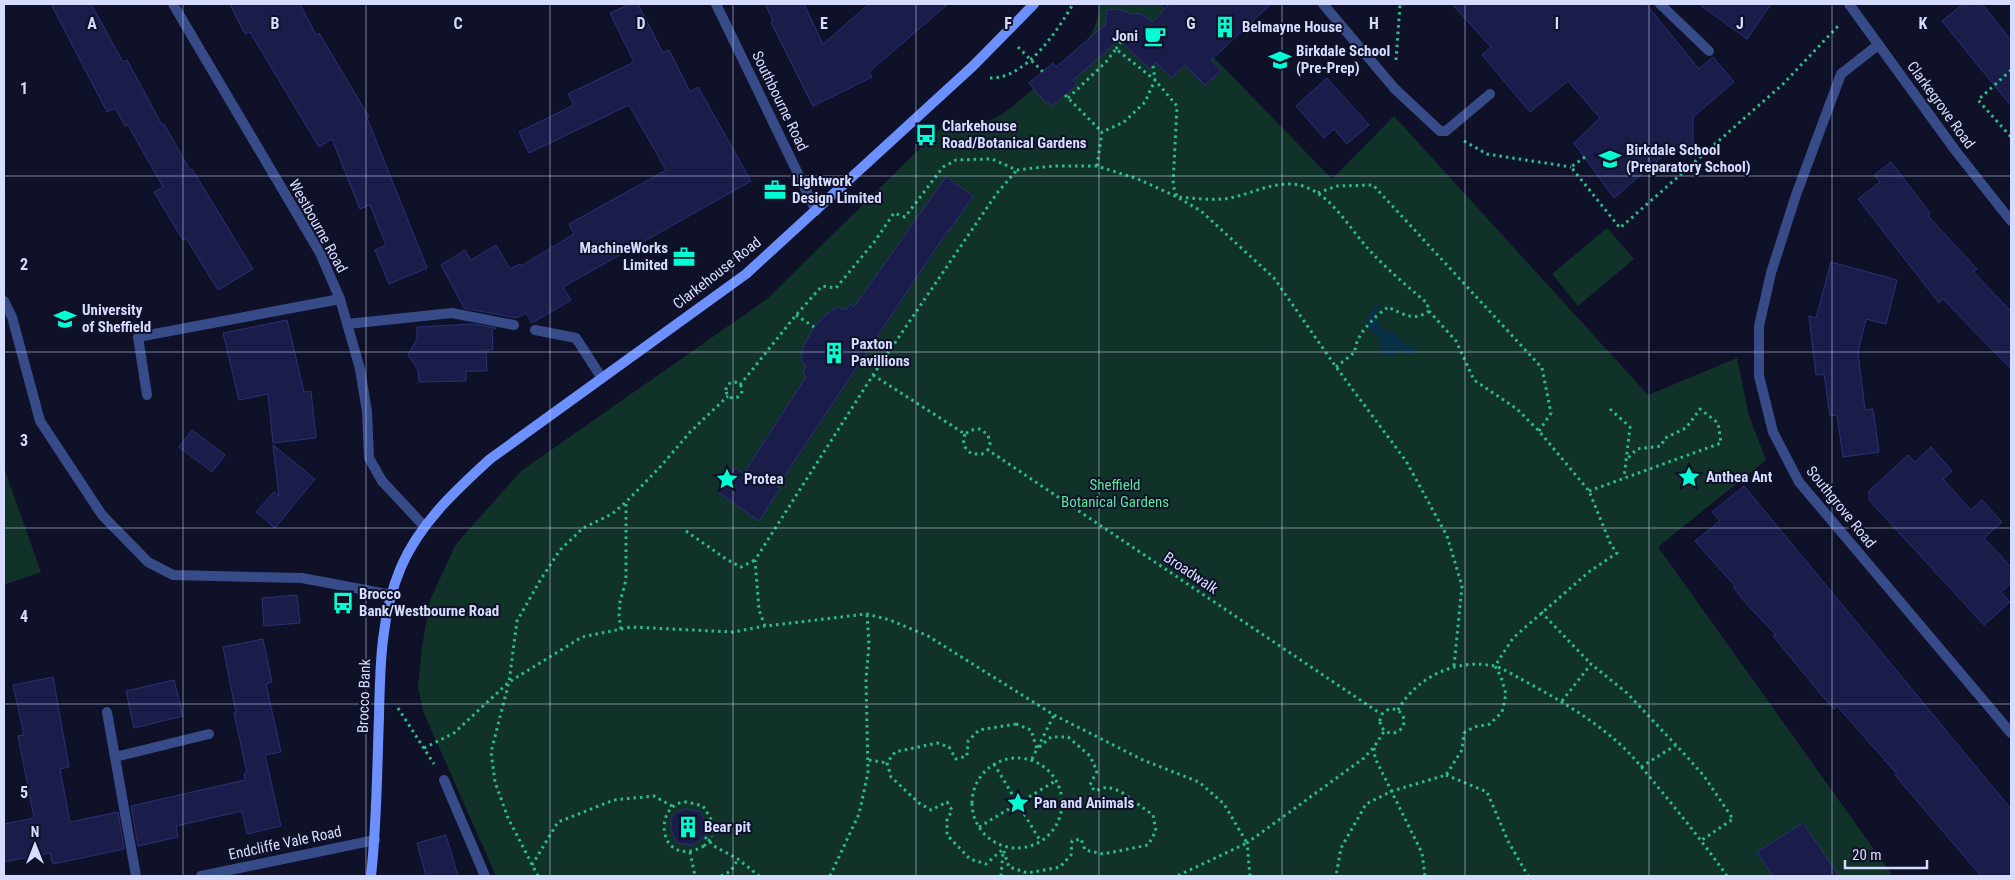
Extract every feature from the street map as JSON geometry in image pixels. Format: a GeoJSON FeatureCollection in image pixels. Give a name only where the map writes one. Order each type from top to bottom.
{"type":"FeatureCollection","features":[{"type":"Feature","properties":{"kind":"main road","name":"Clarkehouse Road"},"geometry":{"type":"LineString","coordinates":[[424,526],[454,492],[490,459],[746,274],[973,66],[1034,4]]}},
{"type":"Feature","properties":{"kind":"main road","name":"Brocco Bank"},"geometry":{"type":"LineString","coordinates":[[371,876],[375,840],[382,637],[401,566],[424,526]]}},
{"type":"Feature","properties":{"kind":"street","name":"Westbourne Road"},"geometry":{"type":"LineString","coordinates":[[173,4],[320,253],[340,299],[360,369],[366,412],[369,458],[382,481],[424,526]]}},
{"type":"Feature","properties":{"kind":"street","name":"Southbourne Road"},"geometry":{"type":"LineString","coordinates":[[716,4],[816,211]]}},
{"type":"Feature","properties":{"kind":"street"},"geometry":{"type":"LineString","coordinates":[[1323,4],[1395,88],[1440,131],[1446,131],[1490,94]]}},
{"type":"Feature","properties":{"kind":"street"},"geometry":{"type":"LineString","coordinates":[[1660,4],[1709,51]]}},
{"type":"Feature","properties":{"kind":"street","name":"Clarkegrove Road"},"geometry":{"type":"LineString","coordinates":[[1851,7],[1955,150],[2010,217]]}},
{"type":"Feature","properties":{"kind":"street","name":"Southgrove Road"},"geometry":{"type":"LineString","coordinates":[[1878,45],[1842,74],[1796,195],[1771,273],[1759,326],[1759,376],[1772,432],[1799,482],[2011,733]]}},
{"type":"Feature","properties":{"kind":"street"},"geometry":{"type":"LineString","coordinates":[[147,395],[138,337],[340,299]]}},
{"type":"Feature","properties":{"kind":"street"},"geometry":{"type":"LineString","coordinates":[[4,302],[12,317],[40,421],[102,515],[148,562],[173,575],[302,578],[392,595]]}},
{"type":"Feature","properties":{"kind":"street"},"geometry":{"type":"LineString","coordinates":[[347,324],[452,313],[514,326]]}},
{"type":"Feature","properties":{"kind":"street"},"geometry":{"type":"LineString","coordinates":[[535,330],[576,338],[601,377]]}},
{"type":"Feature","properties":{"kind":"street"},"geometry":{"type":"LineString","coordinates":[[107,712],[136,876]]}},
{"type":"Feature","properties":{"kind":"street"},"geometry":{"type":"LineString","coordinates":[[115,757],[209,734]]}},
{"type":"Feature","properties":{"kind":"street"},"geometry":{"type":"LineString","coordinates":[[444,780],[485,876]]}},
{"type":"Feature","properties":{"kind":"street","name":"Endcliffe Vale Road"},"geometry":{"type":"LineString","coordinates":[[201,876],[375,840]]}},
{"type":"Feature","properties":{"kind":"path"},"geometry":{"type":"LineString","coordinates":[[973,66],[986,78],[1000,78],[1011,74],[1031,60],[1048,40],[1073,4]]}},
{"type":"Feature","properties":{"kind":"path"},"geometry":{"type":"LineString","coordinates":[[1395,88],[1400,4],[1404,4]]}},
{"type":"Feature","properties":{"kind":"path"},"geometry":{"type":"LineString","coordinates":[[1446,131],[1487,154],[1571,167],[1620,228],[1783,84],[1851,7]]}},
{"type":"Feature","properties":{"kind":"path"},"geometry":{"type":"LineString","coordinates":[[1102,132],[1067,97],[1106,62],[1122,40]]}},
{"type":"Feature","properties":{"kind":"path"},"geometry":{"type":"LineString","coordinates":[[1020,49],[1043,72]]}},
{"type":"Feature","properties":{"kind":"path"},"geometry":{"type":"LineString","coordinates":[[1116,49],[1156,80],[1177,106],[1173,185],[1177,197]]}},
{"type":"Feature","properties":{"kind":"path"},"geometry":{"type":"LineString","coordinates":[[1102,132],[1124,122],[1144,102],[1156,80],[1153,66]]}},
{"type":"Feature","properties":{"kind":"path"},"geometry":{"type":"LineString","coordinates":[[2011,70],[1978,100],[2011,137]]}},
{"type":"Feature","properties":{"kind":"path"},"geometry":{"type":"LineString","coordinates":[[1097,166],[1102,132]]}},
{"type":"Feature","properties":{"kind":"path"},"geometry":{"type":"LineString","coordinates":[[1571,167],[1585,157]]}},
{"type":"Feature","properties":{"kind":"path"},"geometry":{"type":"LineString","coordinates":[[740,385],[796,315],[822,286],[836,288],[875,241],[894,212],[904,217],[943,167],[956,160],[992,159],[1017,170],[1053,166],[1097,166],[1138,180],[1177,197],[1201,211],[1274,278],[1336,367],[1406,461],[1447,536],[1462,586],[1454,666]]}},
{"type":"Feature","properties":{"kind":"path"},"geometry":{"type":"LineString","coordinates":[[686,531],[740,567],[755,560],[873,375],[997,193],[1017,170]]}},
{"type":"Feature","properties":{"kind":"path"},"geometry":{"type":"LineString","coordinates":[[1177,197],[1230,198],[1271,185],[1291,184],[1317,193],[1328,201],[1371,252],[1427,303],[1429,311],[1456,341],[1474,380],[1517,409],[1539,431],[1588,491],[1611,545],[1617,553],[1590,571],[1541,612],[1513,638],[1495,666]]}},
{"type":"Feature","properties":{"kind":"path"},"geometry":{"type":"LineString","coordinates":[[1317,193],[1336,186],[1373,185],[1542,368],[1551,413],[1539,431]]}},
{"type":"Feature","properties":{"kind":"path"},"geometry":{"type":"LineString","coordinates":[[1336,367],[1355,352],[1355,344],[1380,313],[1388,307],[1411,318],[1422,317],[1429,311]]}},
{"type":"Feature","properties":{"kind":"path"},"geometry":{"type":"LineString","coordinates":[[796,315],[814,327]]}},
{"type":"Feature","properties":{"kind":"path"},"geometry":{"type":"LineString","coordinates":[[873,375],[966,434]]}},
{"type":"Feature","properties":{"kind":"path"},"geometry":{"type":"LineString","coordinates":[[736,382],[740,385],[742,390],[740,395],[736,398],[728,396],[726,389],[729,384],[736,382]]}},
{"type":"Feature","properties":{"kind":"path"},"geometry":{"type":"LineString","coordinates":[[538,876],[508,818],[494,782],[491,752],[508,682],[517,621],[560,550],[583,528],[612,514],[626,502],[661,466],[691,431],[728,396]]}},
{"type":"Feature","properties":{"kind":"path"},"geometry":{"type":"LineString","coordinates":[[1610,409],[1630,427],[1624,478]]}},
{"type":"Feature","properties":{"kind":"path"},"geometry":{"type":"LineString","coordinates":[[1588,491],[1722,443],[1718,423],[1700,410],[1686,428],[1666,438],[1661,446],[1637,449],[1626,460]]}},
{"type":"Feature","properties":{"kind":"path"},"geometry":{"type":"LineString","coordinates":[[980,429],[988,435],[990,444],[988,450],[982,454],[972,454],[965,449],[963,441],[966,434],[971,430],[980,429]]}},
{"type":"Feature","properties":{"kind":"path","name":"Broadwalk"},"geometry":{"type":"LineString","coordinates":[[988,450],[1381,714]]}},
{"type":"Feature","properties":{"kind":"path"},"geometry":{"type":"LineString","coordinates":[[621,629],[619,616],[620,602],[626,580],[626,502]]}},
{"type":"Feature","properties":{"kind":"path"},"geometry":{"type":"LineString","coordinates":[[755,560],[759,610],[765,626]]}},
{"type":"Feature","properties":{"kind":"path"},"geometry":{"type":"LineString","coordinates":[[1541,612],[1591,664],[1627,693],[1704,776],[1733,819],[1702,840]]}},
{"type":"Feature","properties":{"kind":"path"},"geometry":{"type":"LineString","coordinates":[[424,748],[454,733],[508,682],[582,637],[631,627],[733,632],[765,626],[867,614],[890,620],[928,636],[1054,715],[1143,760],[1199,782],[1224,804],[1248,843],[1250,876]]}},
{"type":"Feature","properties":{"kind":"path"},"geometry":{"type":"LineString","coordinates":[[830,876],[859,814],[868,773],[866,680],[869,645],[867,614]]}},
{"type":"Feature","properties":{"kind":"path"},"geometry":{"type":"LineString","coordinates":[[1562,701],[1591,664]]}},
{"type":"Feature","properties":{"kind":"path"},"geometry":{"type":"LineString","coordinates":[[1398,710],[1414,688],[1436,673],[1454,666],[1495,666],[1562,701],[1615,739],[1702,840],[1727,876]]}},
{"type":"Feature","properties":{"kind":"path"},"geometry":{"type":"LineString","coordinates":[[1446,775],[1462,750],[1464,733],[1474,727],[1490,724],[1502,712],[1506,694],[1501,677],[1495,666]]}},
{"type":"Feature","properties":{"kind":"path"},"geometry":{"type":"LineString","coordinates":[[397,706],[444,780]]}},
{"type":"Feature","properties":{"kind":"path"},"geometry":{"type":"LineString","coordinates":[[1392,708],[1398,710],[1404,721],[1402,727],[1391,733],[1380,726],[1381,714],[1392,708]]}},
{"type":"Feature","properties":{"kind":"path"},"geometry":{"type":"LineString","coordinates":[[1032,759],[1054,715]]}},
{"type":"Feature","properties":{"kind":"path"},"geometry":{"type":"LineString","coordinates":[[887,763],[895,752],[937,743],[949,747],[956,759],[967,756],[968,741],[979,730],[1016,724],[1030,730],[1037,749]]}},
{"type":"Feature","properties":{"kind":"path"},"geometry":{"type":"LineString","coordinates":[[1177,876],[1248,843],[1364,758],[1374,748],[1385,730]]}},
{"type":"Feature","properties":{"kind":"path"},"geometry":{"type":"LineString","coordinates":[[1004,848],[1009,867],[1028,873],[1060,867],[1071,855],[1072,841],[1081,839],[1085,850],[1103,854],[1148,845],[1156,832],[1153,815],[1120,791],[1107,787],[1094,791],[1090,785],[1097,771],[1090,756],[1068,737],[1051,737],[1037,749]]}},
{"type":"Feature","properties":{"kind":"path"},"geometry":{"type":"LineString","coordinates":[[1641,767],[1676,745]]}},
{"type":"Feature","properties":{"kind":"path"},"geometry":{"type":"LineString","coordinates":[[1374,748],[1375,758],[1422,853],[1425,876]]}},
{"type":"Feature","properties":{"kind":"path"},"geometry":{"type":"LineString","coordinates":[[1018,757],[1032,759],[1046,768],[1057,780],[1062,793],[1063,807],[1059,820],[1052,832],[1041,842],[1030,847],[1004,848],[986,836],[979,827],[973,814],[974,786],[981,774],[994,764],[1005,759],[1018,757]]}},
{"type":"Feature","properties":{"kind":"path"},"geometry":{"type":"LineString","coordinates":[[869,760],[887,763]]}},
{"type":"Feature","properties":{"kind":"path"},"geometry":{"type":"LineString","coordinates":[[887,763],[891,777],[919,803],[931,810],[947,802],[952,810],[947,820],[947,835],[970,859],[986,864],[1004,848]]}},
{"type":"Feature","properties":{"kind":"path"},"geometry":{"type":"LineString","coordinates":[[994,764],[1041,842]]}},
{"type":"Feature","properties":{"kind":"path"},"geometry":{"type":"LineString","coordinates":[[1336,876],[1341,848],[1366,804],[1392,791],[1446,775],[1488,792],[1508,841],[1528,876]]}},
{"type":"Feature","properties":{"kind":"path"},"geometry":{"type":"LineString","coordinates":[[979,827],[1057,780]]}},
{"type":"Feature","properties":{"kind":"path"},"geometry":{"type":"LineString","coordinates":[[532,864],[558,822],[614,800],[654,796],[672,806]]}},
{"type":"Feature","properties":{"kind":"path"},"geometry":{"type":"LineString","coordinates":[[686,802],[703,806],[712,821],[712,836],[704,846],[690,852],[683,852],[670,845],[663,832],[665,817],[672,806],[686,802]]}},
{"type":"Feature","properties":{"kind":"path"},"geometry":{"type":"LineString","coordinates":[[705,838],[714,846],[738,859],[759,876]]}},
{"type":"Feature","properties":{"kind":"path"},"geometry":{"type":"LineString","coordinates":[[1001,876],[1004,848]]}},
{"type":"Feature","properties":{"kind":"path"},"geometry":{"type":"LineString","coordinates":[[690,852],[695,876]]}},
{"type":"Feature","properties":{"kind":"path"},"geometry":{"type":"LineString","coordinates":[[721,876],[731,871],[738,859]]}},
{"type":"Feature","properties":{"kind":"green space","name":"Sheffield Botanical Gardens"},"geometry":{"type":"Polygon","coordinates":[[[1100,4],[1162,4],[1332,179],[1394,116],[1648,395],[1737,358],[1749,416],[1766,460],[1658,547],[1893,876],[496,876],[423,711],[418,687],[422,647],[430,600],[456,544],[521,471],[767,299],[951,118],[971,124],[983,123],[999,116],[1013,106],[1033,89],[1029,83],[1053,63],[1056,67],[1086,41],[1095,26],[1100,4]]]}},
{"type":"Feature","properties":{"kind":"green space"},"geometry":{"type":"Polygon","coordinates":[[[1607,228],[1634,259],[1578,306],[1552,274],[1607,228]]]}},
{"type":"Feature","properties":{"kind":"green space"},"geometry":{"type":"Polygon","coordinates":[[[4,468],[41,572],[4,585],[4,468]]]}},
{"type":"Feature","properties":{"kind":"water"},"geometry":{"type":"Polygon","coordinates":[[[1378,301],[1377,318],[1383,330],[1395,334],[1408,346],[1415,345],[1416,352],[1409,354],[1402,351],[1391,355],[1384,355],[1379,347],[1380,337],[1369,331],[1366,319],[1378,301]]]}},
{"type":"Feature","properties":{"kind":"building"},"geometry":{"type":"Polygon","coordinates":[[[51,4],[91,4],[123,62],[127,60],[162,125],[164,124],[190,170],[192,169],[253,269],[218,290],[186,238],[183,240],[154,192],[163,187],[128,125],[125,126],[115,108],[107,112],[51,4]]]}},
{"type":"Feature","properties":{"kind":"building"},"geometry":{"type":"Polygon","coordinates":[[[230,4],[300,4],[316,35],[319,33],[369,117],[367,118],[427,268],[389,284],[375,250],[386,245],[370,205],[360,209],[332,139],[319,147],[250,32],[245,34],[230,4]]]}},
{"type":"Feature","properties":{"kind":"building"},"geometry":{"type":"Polygon","coordinates":[[[630,4],[638,4],[663,53],[669,50],[690,92],[698,87],[751,181],[563,287],[571,300],[532,323],[526,313],[516,318],[464,308],[441,265],[465,250],[471,260],[496,245],[510,269],[520,264],[521,266],[574,234],[569,224],[666,170],[629,105],[529,153],[519,132],[574,105],[568,94],[634,62],[610,13],[630,4]]]}},
{"type":"Feature","properties":{"kind":"building"},"geometry":{"type":"Polygon","coordinates":[[[765,4],[804,4],[823,44],[869,4],[948,4],[869,72],[872,77],[813,106],[771,22],[773,21],[765,4]]]}},
{"type":"Feature","properties":{"kind":"building"},"geometry":{"type":"Polygon","coordinates":[[[1169,4],[1271,4],[1211,60],[1221,71],[1205,85],[1185,65],[1171,78],[1156,62],[1150,69],[1119,40],[1073,80],[1077,85],[1052,106],[1048,101],[1046,103],[1029,83],[1053,63],[1056,67],[1105,25],[1107,10],[1118,9],[1131,14],[1141,14],[1153,22],[1169,4]]]}},
{"type":"Feature","properties":{"kind":"building"},"geometry":{"type":"Polygon","coordinates":[[[1452,4],[1646,4],[1699,69],[1713,57],[1734,82],[1693,117],[1693,144],[1681,152],[1671,149],[1614,198],[1574,143],[1600,118],[1568,81],[1530,112],[1482,55],[1491,47],[1452,4]]]}},
{"type":"Feature","properties":{"kind":"building"},"geometry":{"type":"Polygon","coordinates":[[[1699,4],[1771,4],[1747,39],[1699,4]]]}},
{"type":"Feature","properties":{"kind":"building"},"geometry":{"type":"Polygon","coordinates":[[[1963,4],[1982,4],[2011,40],[2011,106],[1942,21],[1963,4]]]}},
{"type":"Feature","properties":{"kind":"building"},"geometry":{"type":"Polygon","coordinates":[[[1327,78],[1369,125],[1347,144],[1334,129],[1324,138],[1296,106],[1327,78]]]}},
{"type":"Feature","properties":{"kind":"building"},"geometry":{"type":"Polygon","coordinates":[[[1891,162],[1930,213],[1928,216],[1977,269],[1973,272],[2011,311],[2011,369],[1943,299],[1939,303],[1858,199],[1880,182],[1874,175],[1891,162]]]}},
{"type":"Feature","properties":{"kind":"building","name":"Paxton Pavillions"},"geometry":{"type":"Polygon","coordinates":[[[946,177],[973,196],[948,230],[777,487],[780,488],[759,521],[718,492],[735,468],[744,473],[806,377],[803,373],[806,366],[801,360],[803,347],[814,327],[828,313],[838,307],[846,310],[850,304],[854,307],[946,177]]]}},
{"type":"Feature","properties":{"kind":"building"},"geometry":{"type":"Polygon","coordinates":[[[1831,262],[1897,280],[1886,324],[1866,319],[1858,352],[1865,410],[1873,409],[1879,452],[1843,457],[1837,415],[1830,416],[1824,374],[1816,375],[1809,316],[1816,318],[1831,262]]]}},
{"type":"Feature","properties":{"kind":"building"},"geometry":{"type":"Polygon","coordinates":[[[287,320],[304,392],[311,391],[316,438],[273,443],[268,394],[239,400],[223,333],[287,320]]]}},
{"type":"Feature","properties":{"kind":"building"},"geometry":{"type":"Polygon","coordinates":[[[473,324],[496,328],[492,330],[493,350],[486,350],[487,371],[466,371],[466,381],[419,382],[418,370],[408,355],[417,339],[417,327],[473,324]]]}},
{"type":"Feature","properties":{"kind":"building"},"geometry":{"type":"Polygon","coordinates":[[[192,430],[225,455],[212,472],[179,447],[192,430]]]}},
{"type":"Feature","properties":{"kind":"building"},"geometry":{"type":"Polygon","coordinates":[[[273,445],[315,479],[275,528],[256,512],[274,492],[279,496],[273,445]]]}},
{"type":"Feature","properties":{"kind":"building"},"geometry":{"type":"Polygon","coordinates":[[[1931,447],[1952,471],[1943,479],[1971,510],[1982,500],[2002,522],[1984,538],[2011,567],[2011,583],[2001,592],[2010,602],[1984,625],[1869,500],[1869,491],[1908,455],[1915,462],[1931,447]]]}},
{"type":"Feature","properties":{"kind":"building"},"geometry":{"type":"Polygon","coordinates":[[[1744,486],[2011,809],[2011,876],[1981,876],[1868,741],[1837,706],[1834,709],[1824,698],[1773,636],[1776,635],[1744,601],[1734,588],[1735,586],[1695,541],[1720,521],[1712,512],[1744,486]]]}},
{"type":"Feature","properties":{"kind":"building"},"geometry":{"type":"Polygon","coordinates":[[[297,595],[300,623],[264,626],[262,598],[297,595]]]}},
{"type":"Feature","properties":{"kind":"building"},"geometry":{"type":"Polygon","coordinates":[[[263,639],[272,682],[266,684],[281,752],[265,755],[281,826],[247,834],[242,811],[176,826],[178,837],[138,846],[131,806],[245,780],[244,774],[247,773],[234,713],[236,713],[223,647],[263,639]]]}},
{"type":"Feature","properties":{"kind":"building"},"geometry":{"type":"Polygon","coordinates":[[[53,677],[69,767],[60,769],[70,822],[118,812],[124,849],[53,864],[50,853],[4,862],[4,824],[34,818],[18,736],[24,735],[13,685],[53,677]]]}},
{"type":"Feature","properties":{"kind":"building"},"geometry":{"type":"Polygon","coordinates":[[[174,680],[183,716],[134,728],[126,691],[174,680]]]}},
{"type":"Feature","properties":{"kind":"building","name":"Bear pit"},"geometry":{"type":"Polygon","coordinates":[[[685,809],[699,811],[706,823],[705,837],[692,845],[677,843],[671,830],[671,819],[674,814],[685,809]]]}},
{"type":"Feature","properties":{"kind":"building"},"geometry":{"type":"Polygon","coordinates":[[[1803,823],[1839,876],[1773,876],[1757,852],[1803,823]]]}},
{"type":"Feature","properties":{"kind":"building"},"geometry":{"type":"Polygon","coordinates":[[[446,835],[458,876],[426,876],[417,843],[446,835]]]}},
{"type":"Feature","properties":{"kind":"place","name":"Belmayne House"},"geometry":{"type":"Point","coordinates":[1225,27]}},
{"type":"Feature","properties":{"kind":"place","name":"Joni"},"geometry":{"type":"Point","coordinates":[1155,36]}},
{"type":"Feature","properties":{"kind":"place","name":"Birkdale School (Pre-Prep)"},"geometry":{"type":"Point","coordinates":[1280,60]}},
{"type":"Feature","properties":{"kind":"place","name":"Clarkehouse Road/Botanical Gardens"},"geometry":{"type":"Point","coordinates":[926,135]}},
{"type":"Feature","properties":{"kind":"place","name":"Birkdale School (Preparatory School)"},"geometry":{"type":"Point","coordinates":[1610,159]}},
{"type":"Feature","properties":{"kind":"place","name":"Lightwork Design Limited"},"geometry":{"type":"Point","coordinates":[775,190]}},
{"type":"Feature","properties":{"kind":"place","name":"MachineWorks Limited"},"geometry":{"type":"Point","coordinates":[684,257]}},
{"type":"Feature","properties":{"kind":"place","name":"University of Sheffield"},"geometry":{"type":"Point","coordinates":[65,319]}},
{"type":"Feature","properties":{"kind":"place","name":"Paxton Pavillions"},"geometry":{"type":"Point","coordinates":[834,353]}},
{"type":"Feature","properties":{"kind":"place","name":"Anthea Ant"},"geometry":{"type":"Point","coordinates":[1689,477]}},
{"type":"Feature","properties":{"kind":"place","name":"Protea"},"geometry":{"type":"Point","coordinates":[727,479]}},
{"type":"Feature","properties":{"kind":"place","name":"Brocco Bank/Westbourne Road"},"geometry":{"type":"Point","coordinates":[343,603]}},
{"type":"Feature","properties":{"kind":"place","name":"Pan and Animals"},"geometry":{"type":"Point","coordinates":[1018,803]}},
{"type":"Feature","properties":{"kind":"place","name":"Bear pit"},"geometry":{"type":"Point","coordinates":[688,827]}}]}
